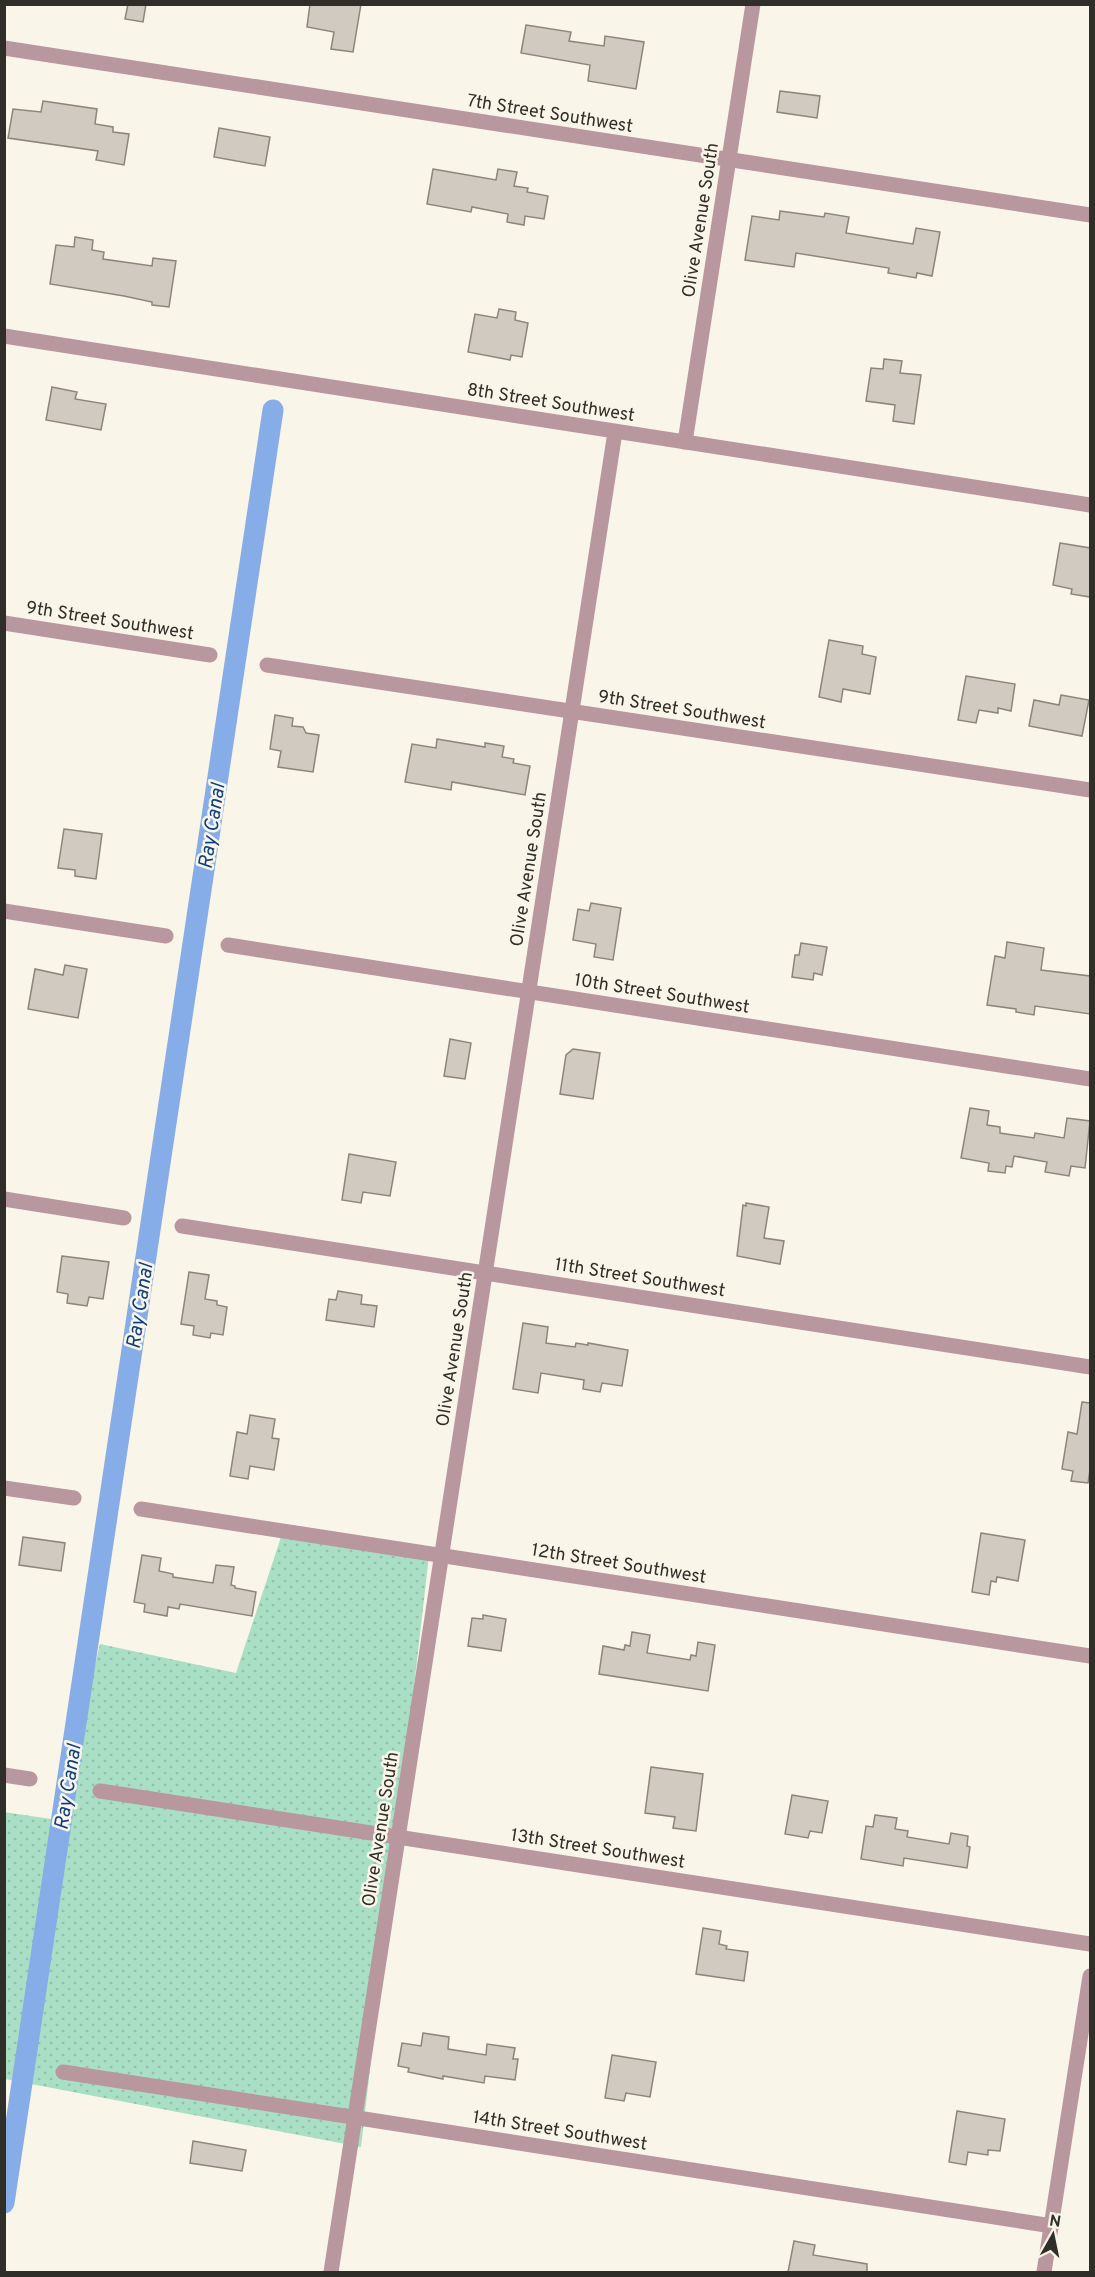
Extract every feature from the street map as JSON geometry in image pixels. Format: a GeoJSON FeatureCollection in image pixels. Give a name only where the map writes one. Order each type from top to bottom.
{"type":"FeatureCollection","features":[{"type":"Feature","properties":{"kind":"street","name":"Olive Avenue South"},"geometry":{"type":"LineString","coordinates":[[685,442],[753,4]]}},
{"type":"Feature","properties":{"kind":"street","name":"7th Street Southwest"},"geometry":{"type":"LineString","coordinates":[[4,48],[1090,216]]}},
{"type":"Feature","properties":{"kind":"street","name":"8th Street Southwest"},"geometry":{"type":"LineString","coordinates":[[4,336],[1090,506]]}},
{"type":"Feature","properties":{"kind":"street","name":"Olive Avenue South"},"geometry":{"type":"LineString","coordinates":[[331,2272],[615,432]]}},
{"type":"Feature","properties":{"kind":"street","name":"9th Street Southwest"},"geometry":{"type":"LineString","coordinates":[[4,623],[210,655]]}},
{"type":"Feature","properties":{"kind":"street","name":"9th Street Southwest"},"geometry":{"type":"LineString","coordinates":[[267,665],[1090,790]]}},
{"type":"Feature","properties":{"kind":"street"},"geometry":{"type":"LineString","coordinates":[[4,911],[166,936]]}},
{"type":"Feature","properties":{"kind":"street","name":"10th Street Southwest"},"geometry":{"type":"LineString","coordinates":[[228,945],[1090,1079]]}},
{"type":"Feature","properties":{"kind":"street"},"geometry":{"type":"LineString","coordinates":[[4,1199],[124,1218]]}},
{"type":"Feature","properties":{"kind":"street","name":"11th Street Southwest"},"geometry":{"type":"LineString","coordinates":[[182,1226],[1090,1367]]}},
{"type":"Feature","properties":{"kind":"street"},"geometry":{"type":"LineString","coordinates":[[4,1488],[74,1498]]}},
{"type":"Feature","properties":{"kind":"street","name":"12th Street Southwest"},"geometry":{"type":"LineString","coordinates":[[141,1509],[1090,1656]]}},
{"type":"Feature","properties":{"kind":"street"},"geometry":{"type":"LineString","coordinates":[[4,1775],[30,1779]]}},
{"type":"Feature","properties":{"kind":"street","name":"13th Street Southwest"},"geometry":{"type":"LineString","coordinates":[[100,1791],[1090,1944]]}},
{"type":"Feature","properties":{"kind":"street"},"geometry":{"type":"LineString","coordinates":[[1044,2272],[1090,1976]]}},
{"type":"Feature","properties":{"kind":"street","name":"14th Street Southwest"},"geometry":{"type":"LineString","coordinates":[[63,2072],[1052,2226]]}},
{"type":"Feature","properties":{"kind":"green space"},"geometry":{"type":"Polygon","coordinates":[[[285,1525],[430,1547],[361,2147],[5,2079],[4,1812],[58,1820],[100,1644],[236,1673],[285,1525]]]}},
{"type":"Feature","properties":{"kind":"building"},"geometry":{"type":"Polygon","coordinates":[[[128,4],[146,4],[143,22],[125,19],[128,4]]]}},
{"type":"Feature","properties":{"kind":"building"},"geometry":{"type":"Polygon","coordinates":[[[310,4],[361,4],[353,52],[331,49],[334,32],[307,27],[310,4]]]}},
{"type":"Feature","properties":{"kind":"building"},"geometry":{"type":"Polygon","coordinates":[[[526,25],[571,32],[569,41],[604,46],[605,36],[644,42],[636,89],[588,81],[590,65],[521,53],[526,25]]]}},
{"type":"Feature","properties":{"kind":"building"},"geometry":{"type":"Polygon","coordinates":[[[780,91],[820,96],[817,118],[777,112],[780,91]]]}},
{"type":"Feature","properties":{"kind":"building"},"geometry":{"type":"Polygon","coordinates":[[[43,101],[97,109],[95,124],[113,127],[113,132],[129,134],[124,165],[96,160],[98,151],[8,138],[13,109],[41,112],[43,101]]]}},
{"type":"Feature","properties":{"kind":"building"},"geometry":{"type":"Polygon","coordinates":[[[219,128],[270,137],[265,166],[214,157],[219,128]]]}},
{"type":"Feature","properties":{"kind":"building"},"geometry":{"type":"Polygon","coordinates":[[[433,169],[496,180],[498,169],[517,172],[514,186],[528,188],[527,192],[548,196],[544,219],[525,216],[524,225],[507,222],[508,214],[472,207],[471,212],[427,204],[433,169]]]}},
{"type":"Feature","properties":{"kind":"building"},"geometry":{"type":"Polygon","coordinates":[[[780,211],[824,217],[825,213],[849,217],[846,233],[913,244],[916,228],[940,232],[932,276],[917,273],[916,278],[888,273],[889,268],[796,253],[794,267],[745,260],[752,216],[779,220],[780,211]]]}},
{"type":"Feature","properties":{"kind":"building"},"geometry":{"type":"Polygon","coordinates":[[[75,237],[93,240],[92,250],[104,252],[103,259],[152,266],[153,258],[176,261],[169,307],[152,305],[152,302],[124,296],[50,284],[56,245],[74,247],[75,237]]]}},
{"type":"Feature","properties":{"kind":"building"},"geometry":{"type":"Polygon","coordinates":[[[499,309],[516,312],[515,320],[528,323],[522,357],[511,355],[510,360],[468,352],[475,314],[497,318],[499,309]]]}},
{"type":"Feature","properties":{"kind":"building"},"geometry":{"type":"Polygon","coordinates":[[[884,359],[902,361],[900,373],[921,375],[914,424],[893,421],[895,405],[866,401],[871,368],[883,369],[884,359]]]}},
{"type":"Feature","properties":{"kind":"building"},"geometry":{"type":"Polygon","coordinates":[[[52,387],[77,392],[75,399],[106,404],[101,430],[46,420],[52,387]]]}},
{"type":"Feature","properties":{"kind":"building"},"geometry":{"type":"Polygon","coordinates":[[[1060,543],[1090,548],[1090,597],[1071,594],[1072,589],[1053,585],[1060,543]]]}},
{"type":"Feature","properties":{"kind":"building"},"geometry":{"type":"Polygon","coordinates":[[[829,640],[863,646],[862,654],[876,657],[870,694],[843,689],[841,702],[819,697],[829,640]]]}},
{"type":"Feature","properties":{"kind":"building"},"geometry":{"type":"Polygon","coordinates":[[[966,676],[1015,684],[1011,711],[998,708],[998,713],[979,710],[976,723],[958,720],[966,676]]]}},
{"type":"Feature","properties":{"kind":"building"},"geometry":{"type":"Polygon","coordinates":[[[1061,695],[1089,700],[1082,736],[1029,726],[1034,700],[1059,705],[1061,695]]]}},
{"type":"Feature","properties":{"kind":"building"},"geometry":{"type":"Polygon","coordinates":[[[275,715],[293,718],[292,726],[303,727],[306,733],[319,735],[313,772],[278,767],[281,751],[270,749],[275,715]]]}},
{"type":"Feature","properties":{"kind":"building"},"geometry":{"type":"Polygon","coordinates":[[[437,739],[485,747],[485,743],[504,746],[502,757],[514,759],[513,763],[530,766],[525,795],[452,782],[451,790],[405,782],[412,744],[436,748],[437,739]]]}},
{"type":"Feature","properties":{"kind":"building"},"geometry":{"type":"Polygon","coordinates":[[[64,829],[102,834],[96,879],[75,876],[75,870],[58,868],[64,829]]]}},
{"type":"Feature","properties":{"kind":"building"},"geometry":{"type":"Polygon","coordinates":[[[591,903],[621,908],[613,960],[594,957],[596,944],[573,940],[578,909],[589,911],[591,903]]]}},
{"type":"Feature","properties":{"kind":"building"},"geometry":{"type":"Polygon","coordinates":[[[1007,942],[1044,948],[1041,970],[1090,976],[1090,1014],[1035,1006],[1034,1015],[1016,1012],[1016,1009],[987,1005],[995,956],[1005,958],[1007,942]]]}},
{"type":"Feature","properties":{"kind":"building"},"geometry":{"type":"Polygon","coordinates":[[[801,943],[827,947],[822,975],[814,973],[813,980],[792,977],[795,955],[799,955],[801,943]]]}},
{"type":"Feature","properties":{"kind":"building"},"geometry":{"type":"Polygon","coordinates":[[[65,965],[87,969],[78,1018],[28,1009],[35,969],[63,975],[65,965]]]}},
{"type":"Feature","properties":{"kind":"building"},"geometry":{"type":"Polygon","coordinates":[[[450,1039],[471,1043],[465,1079],[444,1076],[450,1039]]]}},
{"type":"Feature","properties":{"kind":"building"},"geometry":{"type":"Polygon","coordinates":[[[573,1049],[600,1053],[593,1099],[560,1094],[566,1055],[573,1049]]]}},
{"type":"Feature","properties":{"kind":"building"},"geometry":{"type":"Polygon","coordinates":[[[970,1108],[989,1111],[987,1125],[1000,1127],[1000,1133],[1034,1138],[1035,1133],[1064,1138],[1067,1118],[1090,1121],[1085,1168],[1071,1166],[1069,1176],[1045,1172],[1047,1162],[1014,1156],[1012,1167],[1006,1166],[1005,1173],[988,1171],[989,1163],[961,1158],[970,1108]]]}},
{"type":"Feature","properties":{"kind":"building"},"geometry":{"type":"Polygon","coordinates":[[[349,1154],[396,1162],[390,1196],[363,1192],[361,1203],[342,1200],[349,1154]]]}},
{"type":"Feature","properties":{"kind":"building"},"geometry":{"type":"Polygon","coordinates":[[[746,1203],[769,1207],[764,1238],[784,1241],[780,1264],[737,1256],[743,1205],[746,1206],[746,1203]]]}},
{"type":"Feature","properties":{"kind":"building"},"geometry":{"type":"Polygon","coordinates":[[[62,1256],[109,1262],[103,1299],[89,1297],[87,1306],[67,1303],[68,1294],[57,1292],[62,1256]]]}},
{"type":"Feature","properties":{"kind":"building"},"geometry":{"type":"Polygon","coordinates":[[[189,1272],[209,1275],[205,1299],[217,1301],[217,1305],[227,1307],[223,1335],[211,1333],[210,1338],[193,1335],[194,1326],[181,1324],[189,1272]]]}},
{"type":"Feature","properties":{"kind":"building"},"geometry":{"type":"Polygon","coordinates":[[[338,1291],[362,1295],[361,1304],[377,1306],[374,1327],[326,1320],[329,1299],[336,1300],[338,1291]]]}},
{"type":"Feature","properties":{"kind":"building"},"geometry":{"type":"Polygon","coordinates":[[[523,1323],[548,1327],[546,1343],[575,1347],[576,1343],[588,1345],[588,1343],[628,1350],[622,1386],[602,1383],[600,1392],[583,1389],[584,1380],[541,1373],[538,1393],[513,1389],[523,1323]]]}},
{"type":"Feature","properties":{"kind":"building"},"geometry":{"type":"Polygon","coordinates":[[[1082,1402],[1090,1403],[1088,1483],[1071,1481],[1073,1471],[1062,1469],[1068,1432],[1077,1434],[1082,1402]]]}},
{"type":"Feature","properties":{"kind":"building"},"geometry":{"type":"Polygon","coordinates":[[[250,1415],[275,1419],[272,1438],[279,1439],[274,1470],[250,1466],[248,1479],[230,1476],[237,1432],[247,1434],[250,1415]]]}},
{"type":"Feature","properties":{"kind":"building"},"geometry":{"type":"Polygon","coordinates":[[[981,1533],[1025,1540],[1018,1581],[997,1577],[996,1582],[991,1581],[989,1595],[972,1592],[981,1533]]]}},
{"type":"Feature","properties":{"kind":"building"},"geometry":{"type":"Polygon","coordinates":[[[23,1537],[65,1543],[61,1571],[19,1565],[23,1537]]]}},
{"type":"Feature","properties":{"kind":"building"},"geometry":{"type":"Polygon","coordinates":[[[142,1555],[161,1558],[159,1571],[173,1574],[173,1577],[213,1583],[216,1565],[234,1567],[231,1585],[235,1588],[256,1592],[252,1616],[180,1604],[179,1609],[168,1607],[167,1616],[144,1612],[145,1604],[134,1602],[142,1555]]]}},
{"type":"Feature","properties":{"kind":"building"},"geometry":{"type":"Polygon","coordinates":[[[483,1615],[506,1619],[501,1651],[468,1646],[472,1618],[483,1619],[483,1615]]]}},
{"type":"Feature","properties":{"kind":"building"},"geometry":{"type":"Polygon","coordinates":[[[632,1632],[650,1635],[647,1653],[690,1660],[691,1655],[696,1656],[698,1642],[715,1645],[708,1691],[599,1674],[603,1646],[624,1650],[625,1645],[630,1646],[632,1632]]]}},
{"type":"Feature","properties":{"kind":"building"},"geometry":{"type":"Polygon","coordinates":[[[651,1767],[703,1774],[696,1831],[673,1828],[675,1817],[645,1813],[651,1767]]]}},
{"type":"Feature","properties":{"kind":"building"},"geometry":{"type":"Polygon","coordinates":[[[792,1795],[828,1801],[822,1833],[810,1831],[808,1838],[785,1834],[792,1795]]]}},
{"type":"Feature","properties":{"kind":"building"},"geometry":{"type":"Polygon","coordinates":[[[875,1815],[897,1818],[895,1829],[908,1831],[907,1837],[949,1844],[951,1833],[968,1836],[967,1846],[970,1847],[967,1868],[904,1858],[903,1866],[861,1859],[866,1826],[873,1827],[875,1815]]]}},
{"type":"Feature","properties":{"kind":"building"},"geometry":{"type":"Polygon","coordinates":[[[703,1928],[721,1931],[719,1944],[727,1946],[726,1949],[748,1952],[744,1981],[696,1974],[703,1928]]]}},
{"type":"Feature","properties":{"kind":"building"},"geometry":{"type":"Polygon","coordinates":[[[423,2033],[449,2037],[448,2049],[486,2055],[487,2044],[515,2048],[513,2059],[518,2059],[515,2080],[485,2076],[484,2083],[443,2076],[443,2079],[408,2072],[409,2068],[398,2066],[402,2043],[421,2046],[423,2033]]]}},
{"type":"Feature","properties":{"kind":"building"},"geometry":{"type":"Polygon","coordinates":[[[612,2055],[656,2062],[650,2097],[626,2093],[624,2101],[605,2098],[612,2055]]]}},
{"type":"Feature","properties":{"kind":"building"},"geometry":{"type":"Polygon","coordinates":[[[957,2111],[1005,2119],[1000,2151],[988,2150],[988,2155],[968,2152],[966,2165],[949,2162],[957,2111]]]}},
{"type":"Feature","properties":{"kind":"building"},"geometry":{"type":"Polygon","coordinates":[[[193,2141],[246,2150],[242,2171],[190,2163],[193,2141]]]}},
{"type":"Feature","properties":{"kind":"building"},"geometry":{"type":"Polygon","coordinates":[[[794,2241],[815,2245],[813,2255],[867,2264],[867,2272],[788,2272],[794,2241]]]}},
{"type":"Feature","properties":{"kind":"waterway","name":"Ray Canal"},"geometry":{"type":"LineString","coordinates":[[4,2203],[273,410]]}}]}
